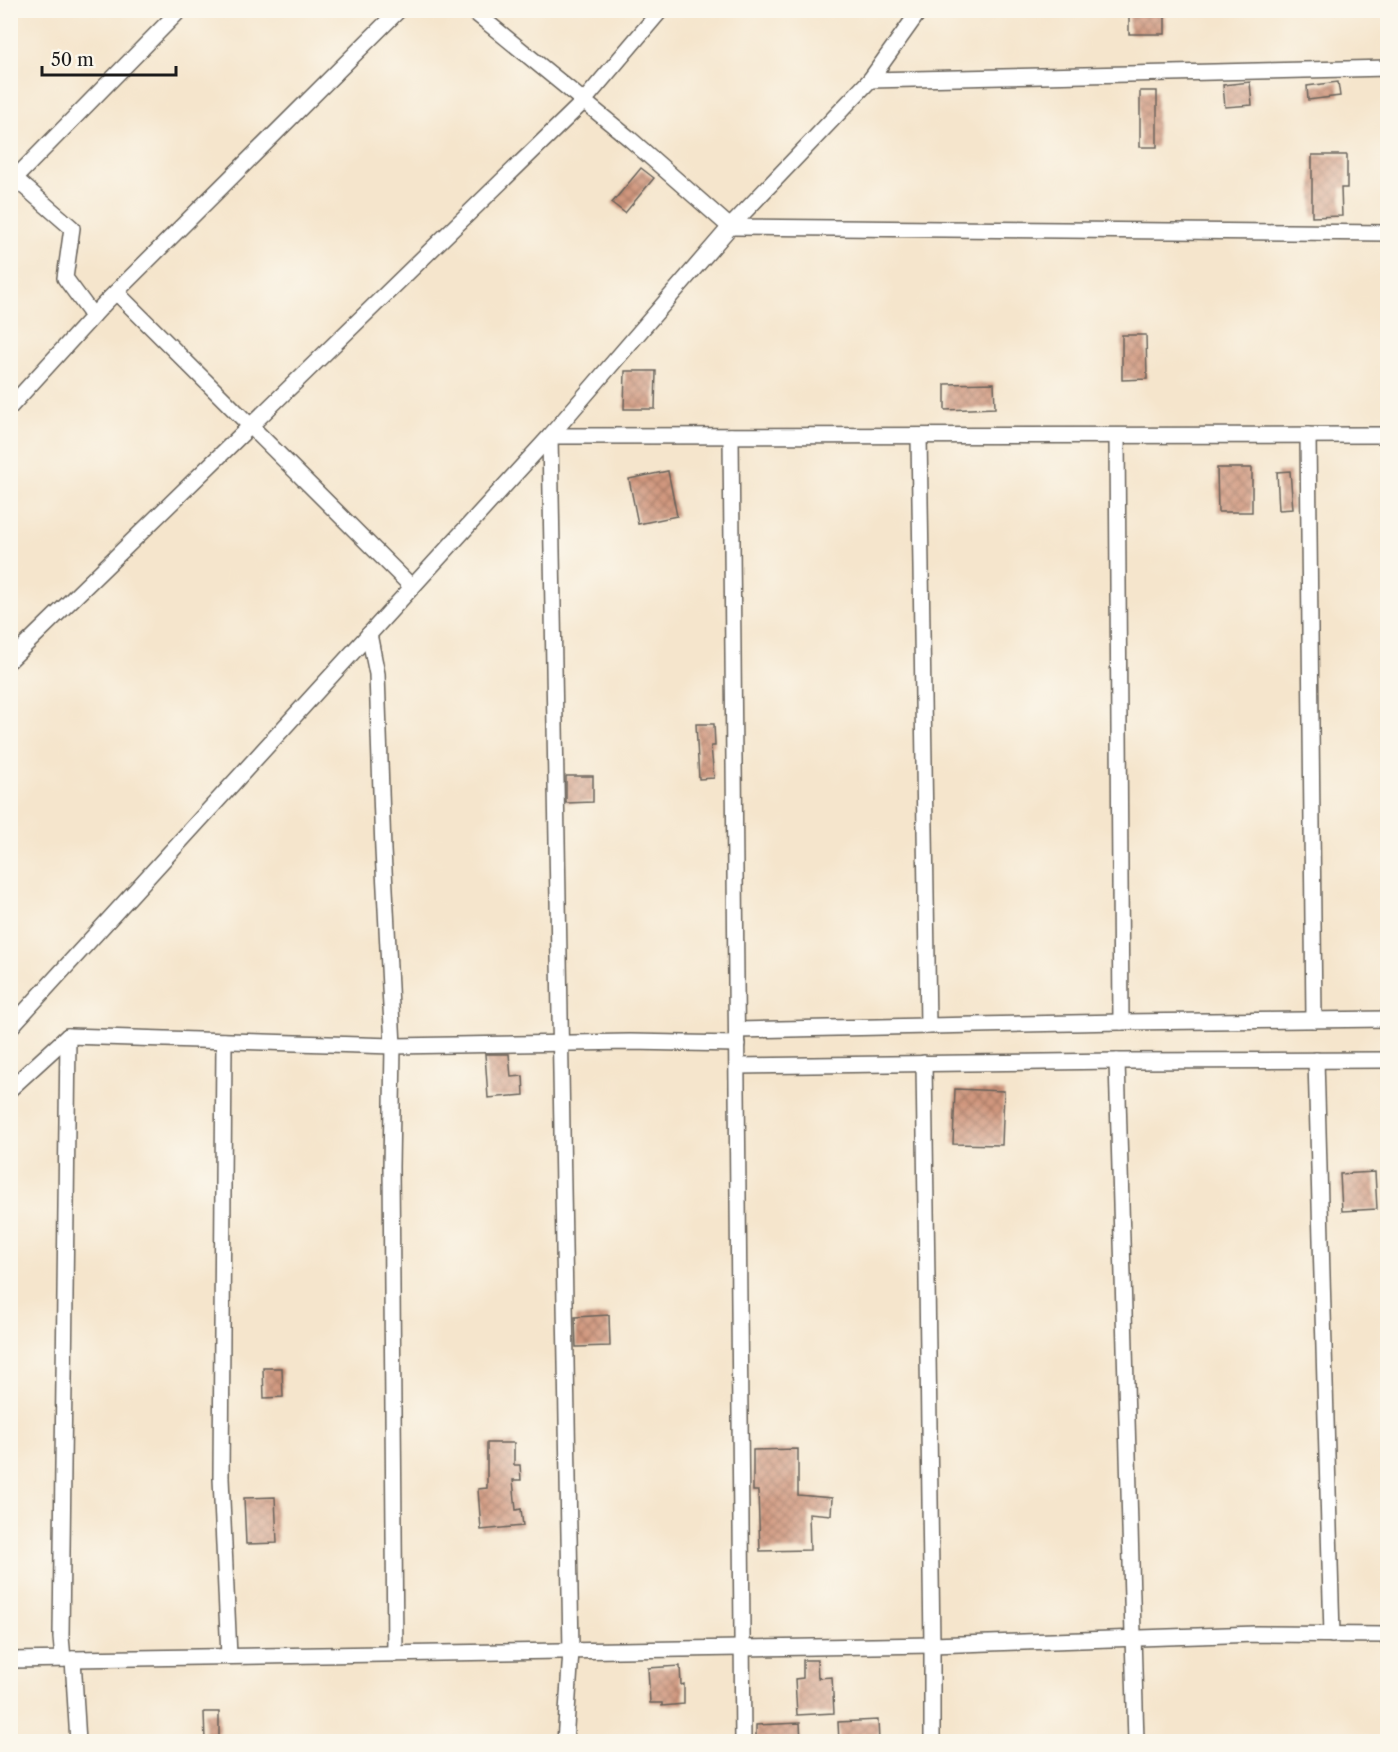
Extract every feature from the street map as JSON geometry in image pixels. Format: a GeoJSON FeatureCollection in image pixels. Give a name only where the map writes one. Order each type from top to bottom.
{"type":"FeatureCollection","features":[{"type":"Feature","properties":{"kind":"street"},"geometry":{"type":"LineString","coordinates":[[93,316],[65,278],[72,228],[13,176],[180,10]]}},
{"type":"Feature","properties":{"kind":"street"},"geometry":{"type":"LineString","coordinates":[[10,407],[116,292],[399,10]]}},
{"type":"Feature","properties":{"kind":"street"},"geometry":{"type":"LineString","coordinates":[[472,10],[630,139],[730,227],[1388,233]]}},
{"type":"Feature","properties":{"kind":"street"},"geometry":{"type":"LineString","coordinates":[[10,660],[583,102],[662,10]]}},
{"type":"Feature","properties":{"kind":"street"},"geometry":{"type":"LineString","coordinates":[[10,1028],[550,436],[730,227],[870,80],[920,10]]}},
{"type":"Feature","properties":{"kind":"street"},"geometry":{"type":"LineString","coordinates":[[870,80],[1388,68]]}},
{"type":"Feature","properties":{"kind":"street"},"geometry":{"type":"LineString","coordinates":[[116,292],[412,587]]}},
{"type":"Feature","properties":{"kind":"street"},"geometry":{"type":"LineString","coordinates":[[1308,435],[1314,1020]]}},
{"type":"Feature","properties":{"kind":"street"},"geometry":{"type":"LineString","coordinates":[[550,436],[1388,435]]}},
{"type":"Feature","properties":{"kind":"street"},"geometry":{"type":"LineString","coordinates":[[550,436],[571,1651],[565,1742]]}},
{"type":"Feature","properties":{"kind":"street"},"geometry":{"type":"LineString","coordinates":[[731,436],[743,1742]]}},
{"type":"Feature","properties":{"kind":"street"},"geometry":{"type":"LineString","coordinates":[[918,436],[928,1026]]}},
{"type":"Feature","properties":{"kind":"street"},"geometry":{"type":"LineString","coordinates":[[1117,436],[1121,1022]]}},
{"type":"Feature","properties":{"kind":"street"},"geometry":{"type":"LineString","coordinates":[[369,634],[377,674],[382,850],[393,1046],[391,1167],[395,1654]]}},
{"type":"Feature","properties":{"kind":"street"},"geometry":{"type":"LineString","coordinates":[[10,1089],[68,1036],[393,1046],[737,1037],[928,1026],[1388,1019]]}},
{"type":"Feature","properties":{"kind":"street"},"geometry":{"type":"LineString","coordinates":[[68,1036],[61,1637],[68,1659],[78,1742]]}},
{"type":"Feature","properties":{"kind":"street"},"geometry":{"type":"LineString","coordinates":[[224,1041],[221,1478],[229,1656]]}},
{"type":"Feature","properties":{"kind":"street"},"geometry":{"type":"LineString","coordinates":[[738,1066],[1117,1060],[1388,1060]]}},
{"type":"Feature","properties":{"kind":"street"},"geometry":{"type":"LineString","coordinates":[[1117,1060],[1136,1742]]}},
{"type":"Feature","properties":{"kind":"street"},"geometry":{"type":"LineString","coordinates":[[1316,1060],[1332,1635]]}},
{"type":"Feature","properties":{"kind":"street"},"geometry":{"type":"LineString","coordinates":[[924,1064],[932,1742]]}},
{"type":"Feature","properties":{"kind":"street"},"geometry":{"type":"LineString","coordinates":[[10,1660],[932,1645],[1257,1634],[1388,1635]]}},
{"type":"Feature","properties":{"kind":"building"},"geometry":{"type":"Polygon","coordinates":[[[1129,10],[1165,10],[1165,34],[1129,34],[1129,10]]]}},
{"type":"Feature","properties":{"kind":"building"},"geometry":{"type":"Polygon","coordinates":[[[1250,82],[1252,105],[1225,107],[1223,85],[1250,82]]]}},
{"type":"Feature","properties":{"kind":"building"},"geometry":{"type":"Polygon","coordinates":[[[1338,82],[1340,96],[1308,100],[1307,86],[1338,82]]]}},
{"type":"Feature","properties":{"kind":"building"},"geometry":{"type":"Polygon","coordinates":[[[1140,91],[1157,91],[1157,147],[1140,147],[1140,91]]]}},
{"type":"Feature","properties":{"kind":"building"},"geometry":{"type":"Polygon","coordinates":[[[1312,155],[1347,155],[1347,188],[1341,188],[1342,216],[1312,217],[1312,155]]]}},
{"type":"Feature","properties":{"kind":"building"},"geometry":{"type":"Polygon","coordinates":[[[641,168],[654,178],[625,213],[612,203],[641,168]]]}},
{"type":"Feature","properties":{"kind":"building"},"geometry":{"type":"Polygon","coordinates":[[[1122,335],[1146,335],[1147,379],[1122,380],[1122,335]]]}},
{"type":"Feature","properties":{"kind":"building"},"geometry":{"type":"Polygon","coordinates":[[[625,371],[656,371],[655,409],[624,409],[625,371]]]}},
{"type":"Feature","properties":{"kind":"building"},"geometry":{"type":"Polygon","coordinates":[[[994,383],[995,408],[945,410],[945,384],[994,383]]]}},
{"type":"Feature","properties":{"kind":"building"},"geometry":{"type":"Polygon","coordinates":[[[1217,468],[1252,468],[1252,512],[1218,512],[1217,468]]]}},
{"type":"Feature","properties":{"kind":"building"},"geometry":{"type":"Polygon","coordinates":[[[668,471],[677,516],[638,524],[629,479],[668,471]]]}},
{"type":"Feature","properties":{"kind":"building"},"geometry":{"type":"Polygon","coordinates":[[[1290,471],[1293,509],[1279,510],[1277,472],[1290,471]]]}},
{"type":"Feature","properties":{"kind":"building"},"geometry":{"type":"Polygon","coordinates":[[[696,724],[714,724],[715,746],[711,746],[714,778],[699,779],[696,724]]]}},
{"type":"Feature","properties":{"kind":"building"},"geometry":{"type":"Polygon","coordinates":[[[566,776],[593,776],[593,802],[566,803],[566,776]]]}},
{"type":"Feature","properties":{"kind":"building"},"geometry":{"type":"Polygon","coordinates":[[[485,1054],[509,1054],[511,1077],[523,1076],[524,1095],[488,1098],[485,1054]]]}},
{"type":"Feature","properties":{"kind":"building"},"geometry":{"type":"Polygon","coordinates":[[[955,1089],[1004,1091],[1002,1145],[953,1144],[955,1089]]]}},
{"type":"Feature","properties":{"kind":"building"},"geometry":{"type":"Polygon","coordinates":[[[1375,1172],[1377,1209],[1342,1211],[1340,1174],[1375,1172]]]}},
{"type":"Feature","properties":{"kind":"building"},"geometry":{"type":"Polygon","coordinates":[[[609,1315],[610,1346],[576,1347],[575,1317],[609,1315]]]}},
{"type":"Feature","properties":{"kind":"building"},"geometry":{"type":"Polygon","coordinates":[[[263,1368],[282,1368],[283,1397],[264,1398],[263,1368]]]}},
{"type":"Feature","properties":{"kind":"building"},"geometry":{"type":"Polygon","coordinates":[[[487,1443],[514,1443],[514,1465],[520,1465],[521,1480],[513,1480],[516,1510],[521,1509],[523,1526],[481,1530],[478,1489],[487,1488],[487,1443]]]}},
{"type":"Feature","properties":{"kind":"building"},"geometry":{"type":"Polygon","coordinates":[[[798,1449],[798,1495],[832,1498],[831,1515],[809,1513],[810,1550],[760,1551],[758,1491],[753,1491],[753,1450],[798,1449]]]}},
{"type":"Feature","properties":{"kind":"building"},"geometry":{"type":"Polygon","coordinates":[[[275,1497],[277,1543],[246,1544],[244,1498],[275,1497]]]}},
{"type":"Feature","properties":{"kind":"building"},"geometry":{"type":"Polygon","coordinates":[[[803,1660],[817,1660],[818,1678],[832,1677],[834,1713],[797,1715],[795,1679],[803,1678],[803,1660]]]}},
{"type":"Feature","properties":{"kind":"building"},"geometry":{"type":"Polygon","coordinates":[[[680,1666],[681,1685],[684,1684],[684,1704],[662,1706],[662,1703],[650,1703],[648,1668],[680,1666]]]}},
{"type":"Feature","properties":{"kind":"building"},"geometry":{"type":"Polygon","coordinates":[[[204,1712],[219,1712],[219,1742],[205,1742],[204,1712]]]}},
{"type":"Feature","properties":{"kind":"building"},"geometry":{"type":"Polygon","coordinates":[[[878,1720],[879,1742],[839,1742],[838,1722],[878,1720]]]}},
{"type":"Feature","properties":{"kind":"building"},"geometry":{"type":"Polygon","coordinates":[[[800,1723],[801,1742],[756,1742],[756,1725],[800,1723]]]}}]}
